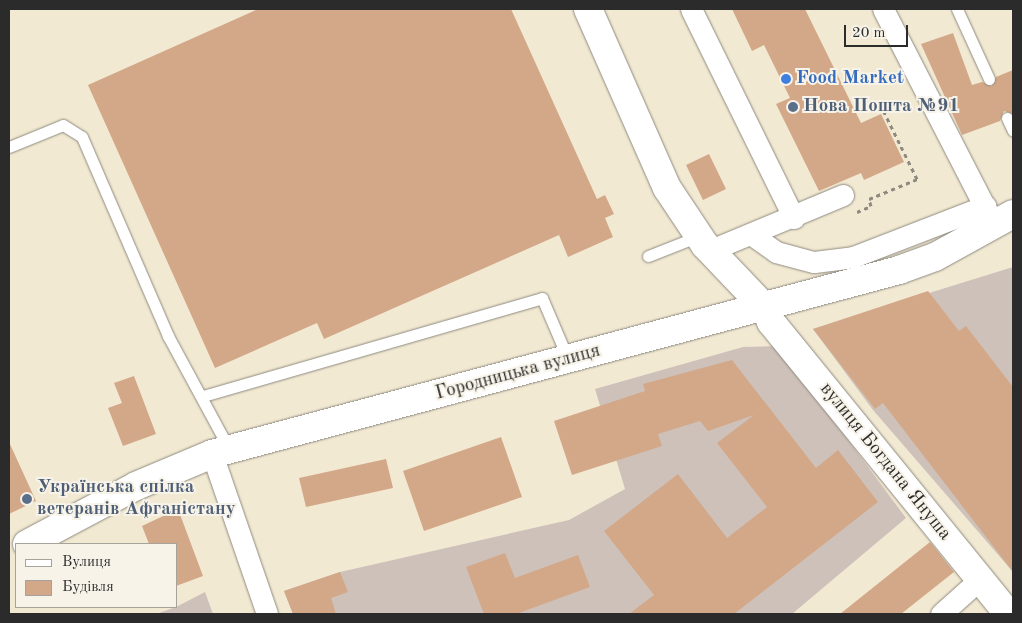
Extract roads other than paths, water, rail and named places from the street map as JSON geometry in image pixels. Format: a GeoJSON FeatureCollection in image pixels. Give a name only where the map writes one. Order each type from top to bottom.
{"type":"FeatureCollection","features":[{"type":"Feature","properties":{"kind":"street","name":"вулиця Богдана Януша"},"geometry":{"type":"LineString","coordinates":[[588,9],[667,188],[705,243],[766,309],[771,322],[1008,614]]}},
{"type":"Feature","properties":{"kind":"street"},"geometry":{"type":"LineString","coordinates":[[691,9],[794,218]]}},
{"type":"Feature","properties":{"kind":"street"},"geometry":{"type":"LineString","coordinates":[[752,235],[776,252],[814,262],[843,258],[936,228],[997,215],[883,9]]}},
{"type":"Feature","properties":{"kind":"street"},"geometry":{"type":"LineString","coordinates":[[705,243],[752,235],[794,218],[849,204]]}},
{"type":"Feature","properties":{"kind":"street","name":"Городницька вулиця"},"geometry":{"type":"LineString","coordinates":[[29,543],[136,486],[220,451],[766,309],[935,257],[997,215]]}},
{"type":"Feature","properties":{"kind":"street"},"geometry":{"type":"LineString","coordinates":[[220,451],[267,614]]}},
{"type":"Feature","properties":{"kind":"street"},"geometry":{"type":"LineString","coordinates":[[941,614],[980,579]]}},
{"type":"Feature","properties":{"kind":"lane"},"geometry":{"type":"LineString","coordinates":[[957,9],[989,79]]}},
{"type":"Feature","properties":{"kind":"lane"},"geometry":{"type":"LineString","coordinates":[[1007,118],[1013,131]]}},
{"type":"Feature","properties":{"kind":"lane"},"geometry":{"type":"LineString","coordinates":[[9,147],[63,125],[82,137],[168,336],[203,396],[220,451]]}},
{"type":"Feature","properties":{"kind":"lane"},"geometry":{"type":"LineString","coordinates":[[648,256],[705,243]]}},
{"type":"Feature","properties":{"kind":"lane"},"geometry":{"type":"LineString","coordinates":[[203,396],[542,298],[568,360]]}},
{"type":"Feature","properties":{"kind":"place","name":"Food Market"},"geometry":{"type":"Point","coordinates":[786,79]}},
{"type":"Feature","properties":{"kind":"place","name":"Нова Пошта №91"},"geometry":{"type":"Point","coordinates":[793,107]}},
{"type":"Feature","properties":{"kind":"place","name":"Українська спілка ветеранів Афганістану"},"geometry":{"type":"Point","coordinates":[27,499]}}]}
